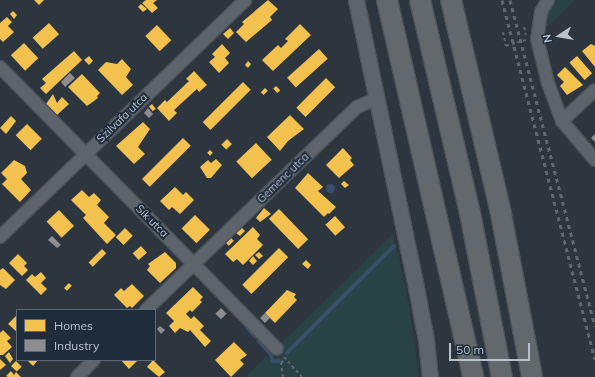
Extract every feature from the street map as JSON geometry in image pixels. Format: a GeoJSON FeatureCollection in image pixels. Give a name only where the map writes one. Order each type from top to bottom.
{"type":"FeatureCollection","features":[{"type":"Feature","properties":{"kind":"highway"},"geometry":{"type":"LineString","coordinates":[[387,0],[465,337],[472,377]]}},
{"type":"Feature","properties":{"kind":"highway"},"geometry":{"type":"LineString","coordinates":[[420,0],[470,213],[502,377]]}},
{"type":"Feature","properties":{"kind":"highway"},"geometry":{"type":"LineString","coordinates":[[451,0],[501,214],[532,377]]}},
{"type":"Feature","properties":{"kind":"highway"},"geometry":{"type":"LineString","coordinates":[[465,337],[468,377]]}},
{"type":"Feature","properties":{"kind":"street","name":"Szilvafa utca"},"geometry":{"type":"LineString","coordinates":[[0,237],[244,0]]}},
{"type":"Feature","properties":{"kind":"street"},"geometry":{"type":"LineString","coordinates":[[356,0],[414,277],[426,340],[430,377]]}},
{"type":"Feature","properties":{"kind":"street"},"geometry":{"type":"LineString","coordinates":[[548,0],[542,12],[538,39],[548,83],[562,121],[595,160]]}},
{"type":"Feature","properties":{"kind":"street","name":"Sík utca"},"geometry":{"type":"LineString","coordinates":[[0,67],[84,155],[194,263],[277,349]]}},
{"type":"Feature","properties":{"kind":"street"},"geometry":{"type":"LineString","coordinates":[[562,121],[595,90]]}},
{"type":"Feature","properties":{"kind":"street","name":"Gemenc utca"},"geometry":{"type":"LineString","coordinates":[[147,309],[357,106],[376,99]]}},
{"type":"Feature","properties":{"kind":"street"},"geometry":{"type":"LineString","coordinates":[[77,377],[93,361]]}},
{"type":"Feature","properties":{"kind":"path"},"geometry":{"type":"LineString","coordinates":[[503,32],[506,46],[531,40]]}},
{"type":"Feature","properties":{"kind":"path"},"geometry":{"type":"LineString","coordinates":[[277,349],[302,377]]}},
{"type":"Feature","properties":{"kind":"path"},"geometry":{"type":"LineString","coordinates":[[283,377],[281,363],[285,359]]}},
{"type":"Feature","properties":{"kind":"green space"},"geometry":{"type":"Polygon","coordinates":[[[552,0],[575,0],[544,30],[544,16],[552,0]]]}},
{"type":"Feature","properties":{"kind":"green space"},"geometry":{"type":"Polygon","coordinates":[[[393,234],[408,300],[419,377],[246,377],[267,356],[272,363],[282,343],[393,234]]]}},
{"type":"Feature","properties":{"kind":"water"},"geometry":{"type":"Polygon","coordinates":[[[330,183],[335,188],[330,193],[325,188],[330,183]]]}},
{"type":"Feature","properties":{"kind":"building: Homes"},"geometry":{"type":"Polygon","coordinates":[[[34,0],[44,0],[39,5],[34,0]]]}},
{"type":"Feature","properties":{"kind":"building: Homes"},"geometry":{"type":"Polygon","coordinates":[[[146,0],[157,0],[153,3],[158,8],[152,13],[142,3],[146,0]]]}},
{"type":"Feature","properties":{"kind":"building: Homes"},"geometry":{"type":"Polygon","coordinates":[[[268,0],[278,9],[270,17],[272,20],[246,42],[236,32],[244,24],[242,22],[268,0]]]}},
{"type":"Feature","properties":{"kind":"building: Homes"},"geometry":{"type":"Polygon","coordinates":[[[141,4],[147,9],[143,12],[138,7],[141,4]]]}},
{"type":"Feature","properties":{"kind":"building: Homes"},"geometry":{"type":"Polygon","coordinates":[[[13,11],[17,15],[14,19],[10,14],[13,11]]]}},
{"type":"Feature","properties":{"kind":"building: Homes"},"geometry":{"type":"Polygon","coordinates":[[[7,17],[12,22],[8,26],[14,32],[3,42],[0,39],[0,23],[7,17]]]}},
{"type":"Feature","properties":{"kind":"building: Homes"},"geometry":{"type":"Polygon","coordinates":[[[49,23],[59,34],[43,49],[33,38],[49,23]]]}},
{"type":"Feature","properties":{"kind":"building: Homes"},"geometry":{"type":"Polygon","coordinates":[[[300,24],[311,35],[273,71],[262,60],[278,45],[281,48],[288,41],[285,39],[300,24]]]}},
{"type":"Feature","properties":{"kind":"building: Homes"},"geometry":{"type":"Polygon","coordinates":[[[157,25],[171,40],[160,51],[145,36],[157,25]]]}},
{"type":"Feature","properties":{"kind":"building: Homes"},"geometry":{"type":"Polygon","coordinates":[[[230,28],[234,33],[228,39],[223,34],[230,28]]]}},
{"type":"Feature","properties":{"kind":"building: Homes"},"geometry":{"type":"Polygon","coordinates":[[[24,43],[38,58],[25,71],[11,55],[24,43]]]}},
{"type":"Feature","properties":{"kind":"building: Homes"},"geometry":{"type":"Polygon","coordinates":[[[222,44],[230,53],[225,58],[229,63],[219,73],[209,62],[215,57],[212,54],[222,44]]]}},
{"type":"Feature","properties":{"kind":"building: Homes"},"geometry":{"type":"Polygon","coordinates":[[[591,44],[595,46],[595,67],[582,51],[591,44]]]}},
{"type":"Feature","properties":{"kind":"building: Homes"},"geometry":{"type":"Polygon","coordinates":[[[319,49],[328,59],[296,87],[287,78],[319,49]]]}},
{"type":"Feature","properties":{"kind":"building: Homes"},"geometry":{"type":"Polygon","coordinates":[[[74,51],[82,60],[46,94],[40,88],[46,83],[42,79],[74,51]]]}},
{"type":"Feature","properties":{"kind":"building: Homes"},"geometry":{"type":"Polygon","coordinates":[[[89,56],[93,61],[89,65],[84,60],[89,56]]]}},
{"type":"Feature","properties":{"kind":"building: Homes"},"geometry":{"type":"Polygon","coordinates":[[[577,56],[592,73],[585,80],[569,63],[577,56]]]}},
{"type":"Feature","properties":{"kind":"building: Homes"},"geometry":{"type":"Polygon","coordinates":[[[122,59],[131,69],[126,77],[133,85],[122,95],[98,70],[106,62],[117,64],[122,59]]]}},
{"type":"Feature","properties":{"kind":"building: Homes"},"geometry":{"type":"Polygon","coordinates":[[[248,61],[251,64],[248,68],[245,65],[248,61]]]}},
{"type":"Feature","properties":{"kind":"building: Homes"},"geometry":{"type":"Polygon","coordinates":[[[565,67],[583,85],[567,95],[560,86],[564,82],[557,75],[565,67]]]}},
{"type":"Feature","properties":{"kind":"building: Homes"},"geometry":{"type":"Polygon","coordinates":[[[194,71],[207,85],[199,92],[197,89],[174,110],[177,113],[169,121],[157,108],[165,100],[167,102],[189,81],[186,79],[194,71]]]}},
{"type":"Feature","properties":{"kind":"building: Homes"},"geometry":{"type":"Polygon","coordinates":[[[82,74],[100,93],[97,96],[98,98],[87,106],[68,87],[82,74]]]}},
{"type":"Feature","properties":{"kind":"building: Homes"},"geometry":{"type":"Polygon","coordinates":[[[326,78],[335,87],[305,117],[296,108],[326,78]]]}},
{"type":"Feature","properties":{"kind":"building: Homes"},"geometry":{"type":"Polygon","coordinates":[[[243,82],[251,90],[210,130],[203,122],[243,82]]]}},
{"type":"Feature","properties":{"kind":"building: Homes"},"geometry":{"type":"Polygon","coordinates":[[[276,86],[280,90],[277,93],[273,89],[276,86]]]}},
{"type":"Feature","properties":{"kind":"building: Homes"},"geometry":{"type":"Polygon","coordinates":[[[265,88],[268,91],[264,95],[261,92],[265,88]]]}},
{"type":"Feature","properties":{"kind":"building: Homes"},"geometry":{"type":"Polygon","coordinates":[[[53,94],[57,103],[62,97],[69,104],[57,115],[46,104],[53,94]]]}},
{"type":"Feature","properties":{"kind":"building: Homes"},"geometry":{"type":"Polygon","coordinates":[[[152,104],[156,109],[153,111],[149,107],[152,104]]]}},
{"type":"Feature","properties":{"kind":"building: Homes"},"geometry":{"type":"Polygon","coordinates":[[[290,115],[304,129],[288,141],[280,151],[267,137],[290,115]]]}},
{"type":"Feature","properties":{"kind":"building: Homes"},"geometry":{"type":"Polygon","coordinates":[[[11,116],[16,121],[6,134],[0,128],[11,116]]]}},
{"type":"Feature","properties":{"kind":"building: Homes"},"geometry":{"type":"Polygon","coordinates":[[[143,122],[150,129],[138,147],[145,154],[134,164],[116,146],[143,122]]]}},
{"type":"Feature","properties":{"kind":"building: Homes"},"geometry":{"type":"Polygon","coordinates":[[[27,124],[42,139],[31,150],[16,135],[27,124]]]}},
{"type":"Feature","properties":{"kind":"building: Homes"},"geometry":{"type":"Polygon","coordinates":[[[183,138],[191,146],[150,187],[142,179],[183,138]]]}},
{"type":"Feature","properties":{"kind":"building: Homes"},"geometry":{"type":"Polygon","coordinates":[[[227,139],[232,144],[226,150],[221,145],[227,139]]]}},
{"type":"Feature","properties":{"kind":"building: Homes"},"geometry":{"type":"Polygon","coordinates":[[[256,143],[272,160],[252,178],[236,161],[256,143]]]}},
{"type":"Feature","properties":{"kind":"building: Homes"},"geometry":{"type":"Polygon","coordinates":[[[343,148],[352,158],[350,160],[354,165],[339,178],[326,165],[343,148]]]}},
{"type":"Feature","properties":{"kind":"building: Homes"},"geometry":{"type":"Polygon","coordinates":[[[210,150],[213,153],[210,156],[207,153],[210,150]]]}},
{"type":"Feature","properties":{"kind":"building: Homes"},"geometry":{"type":"Polygon","coordinates":[[[216,159],[222,165],[211,178],[207,178],[200,167],[208,160],[211,163],[216,159]]]}},
{"type":"Feature","properties":{"kind":"building: Homes"},"geometry":{"type":"Polygon","coordinates":[[[14,160],[25,166],[27,173],[21,179],[31,190],[20,202],[2,184],[7,179],[1,173],[14,160]]]}},
{"type":"Feature","properties":{"kind":"building: Homes"},"geometry":{"type":"Polygon","coordinates":[[[308,173],[323,187],[318,191],[336,207],[324,217],[295,188],[308,173]]]}},
{"type":"Feature","properties":{"kind":"building: Homes"},"geometry":{"type":"Polygon","coordinates":[[[344,181],[349,185],[345,188],[341,184],[344,181]]]}},
{"type":"Feature","properties":{"kind":"building: Homes"},"geometry":{"type":"Polygon","coordinates":[[[175,187],[183,195],[186,192],[194,200],[180,214],[172,207],[169,210],[160,201],[175,187]]]}},
{"type":"Feature","properties":{"kind":"building: Homes"},"geometry":{"type":"Polygon","coordinates":[[[82,190],[89,197],[94,193],[101,200],[97,205],[109,217],[104,223],[116,235],[107,244],[83,218],[86,215],[71,200],[82,190]]]}},
{"type":"Feature","properties":{"kind":"building: Homes"},"geometry":{"type":"Polygon","coordinates":[[[264,208],[271,214],[260,222],[256,218],[264,208]]]}},
{"type":"Feature","properties":{"kind":"building: Homes"},"geometry":{"type":"Polygon","coordinates":[[[279,209],[308,239],[298,249],[269,219],[279,209]]]}},
{"type":"Feature","properties":{"kind":"building: Homes"},"geometry":{"type":"Polygon","coordinates":[[[59,210],[74,226],[62,238],[47,222],[59,210]]]}},
{"type":"Feature","properties":{"kind":"building: Homes"},"geometry":{"type":"Polygon","coordinates":[[[195,215],[210,230],[196,243],[182,228],[195,215]]]}},
{"type":"Feature","properties":{"kind":"building: Homes"},"geometry":{"type":"Polygon","coordinates":[[[335,216],[345,227],[335,236],[325,225],[335,216]]]}},
{"type":"Feature","properties":{"kind":"building: Homes"},"geometry":{"type":"Polygon","coordinates":[[[253,227],[260,235],[257,239],[263,245],[243,265],[237,259],[233,262],[225,254],[253,227]]]}},
{"type":"Feature","properties":{"kind":"building: Homes"},"geometry":{"type":"Polygon","coordinates":[[[125,228],[133,236],[124,245],[116,237],[125,228]]]}},
{"type":"Feature","properties":{"kind":"building: Homes"},"geometry":{"type":"Polygon","coordinates":[[[242,228],[245,231],[240,236],[236,233],[242,228]]]}},
{"type":"Feature","properties":{"kind":"building: Homes"},"geometry":{"type":"Polygon","coordinates":[[[231,238],[234,241],[229,246],[226,243],[231,238]]]}},
{"type":"Feature","properties":{"kind":"building: Homes"},"geometry":{"type":"Polygon","coordinates":[[[141,246],[147,253],[139,260],[133,253],[141,246]]]}},
{"type":"Feature","properties":{"kind":"building: Homes"},"geometry":{"type":"Polygon","coordinates":[[[279,248],[288,257],[251,294],[242,285],[279,248]]]}},
{"type":"Feature","properties":{"kind":"building: Homes"},"geometry":{"type":"Polygon","coordinates":[[[102,249],[106,253],[93,267],[89,262],[102,249]]]}},
{"type":"Feature","properties":{"kind":"building: Homes"},"geometry":{"type":"Polygon","coordinates":[[[165,252],[176,263],[176,268],[160,283],[147,270],[150,266],[148,264],[165,252]]]}},
{"type":"Feature","properties":{"kind":"building: Homes"},"geometry":{"type":"Polygon","coordinates":[[[259,252],[263,256],[259,259],[255,255],[259,252]]]}},
{"type":"Feature","properties":{"kind":"building: Homes"},"geometry":{"type":"Polygon","coordinates":[[[18,254],[27,263],[24,266],[28,270],[22,276],[9,263],[18,254]]]}},
{"type":"Feature","properties":{"kind":"building: Homes"},"geometry":{"type":"Polygon","coordinates":[[[253,256],[257,261],[253,265],[249,261],[253,256]]]}},
{"type":"Feature","properties":{"kind":"building: Homes"},"geometry":{"type":"Polygon","coordinates":[[[306,260],[311,265],[308,269],[302,264],[306,260]]]}},
{"type":"Feature","properties":{"kind":"building: Homes"},"geometry":{"type":"Polygon","coordinates":[[[3,268],[15,280],[6,289],[0,285],[0,270],[3,268]]]}},
{"type":"Feature","properties":{"kind":"building: Homes"},"geometry":{"type":"Polygon","coordinates":[[[41,272],[46,278],[41,283],[47,289],[41,295],[26,280],[32,274],[35,277],[41,272]]]}},
{"type":"Feature","properties":{"kind":"building: Homes"},"geometry":{"type":"Polygon","coordinates":[[[69,283],[72,286],[67,291],[64,288],[69,283]]]}},
{"type":"Feature","properties":{"kind":"building: Homes"},"geometry":{"type":"Polygon","coordinates":[[[132,284],[144,296],[132,308],[130,306],[127,308],[114,295],[121,288],[124,291],[132,284]]]}},
{"type":"Feature","properties":{"kind":"building: Homes"},"geometry":{"type":"Polygon","coordinates":[[[193,287],[203,297],[200,300],[202,302],[192,312],[190,310],[186,314],[191,319],[194,316],[204,326],[200,330],[211,341],[205,347],[190,330],[188,332],[180,328],[175,333],[169,326],[174,321],[166,313],[193,287]]]}},
{"type":"Feature","properties":{"kind":"building: Homes"},"geometry":{"type":"Polygon","coordinates":[[[287,290],[296,294],[294,297],[297,300],[275,323],[265,313],[287,290]]]}},
{"type":"Feature","properties":{"kind":"building: Homes"},"geometry":{"type":"Polygon","coordinates":[[[16,316],[16,331],[8,324],[16,316]]]}},
{"type":"Feature","properties":{"kind":"building: Homes"},"geometry":{"type":"Polygon","coordinates":[[[3,330],[11,338],[7,341],[12,347],[3,355],[0,355],[0,333],[3,330]]]}},
{"type":"Feature","properties":{"kind":"building: Homes"},"geometry":{"type":"Polygon","coordinates":[[[234,342],[247,355],[240,360],[244,364],[231,377],[215,360],[234,342]]]}},
{"type":"Feature","properties":{"kind":"building: Homes"},"geometry":{"type":"Polygon","coordinates":[[[9,352],[13,359],[10,363],[5,356],[9,352]]]}},
{"type":"Feature","properties":{"kind":"building: Homes"},"geometry":{"type":"Polygon","coordinates":[[[0,359],[6,365],[0,370],[0,359]]]}},
{"type":"Feature","properties":{"kind":"building: Homes"},"geometry":{"type":"Polygon","coordinates":[[[16,361],[22,367],[17,372],[11,366],[16,361]]]}},
{"type":"Feature","properties":{"kind":"building: Homes"},"geometry":{"type":"Polygon","coordinates":[[[28,361],[37,361],[33,366],[28,361]]]}},
{"type":"Feature","properties":{"kind":"building: Homes"},"geometry":{"type":"Polygon","coordinates":[[[122,361],[137,361],[129,369],[122,361]]]}},
{"type":"Feature","properties":{"kind":"building: Homes"},"geometry":{"type":"Polygon","coordinates":[[[152,361],[154,361],[165,372],[159,377],[147,367],[152,361]]]}},
{"type":"Feature","properties":{"kind":"building: Homes"},"geometry":{"type":"Polygon","coordinates":[[[11,371],[14,375],[16,372],[21,377],[6,376],[11,371]]]}},
{"type":"Feature","properties":{"kind":"building: Industry"},"geometry":{"type":"Polygon","coordinates":[[[70,73],[75,78],[65,87],[61,82],[70,73]]]}},
{"type":"Feature","properties":{"kind":"building: Industry"},"geometry":{"type":"Polygon","coordinates":[[[148,108],[153,114],[149,118],[144,113],[148,108]]]}},
{"type":"Feature","properties":{"kind":"building: Industry"},"geometry":{"type":"Polygon","coordinates":[[[595,134],[595,142],[591,138],[595,134]]]}},
{"type":"Feature","properties":{"kind":"building: Industry"},"geometry":{"type":"Polygon","coordinates":[[[52,236],[61,245],[57,248],[48,240],[52,236]]]}},
{"type":"Feature","properties":{"kind":"building: Industry"},"geometry":{"type":"Polygon","coordinates":[[[221,308],[227,314],[221,319],[215,314],[221,308]]]}},
{"type":"Feature","properties":{"kind":"building: Industry"},"geometry":{"type":"Polygon","coordinates":[[[265,313],[270,318],[265,323],[260,318],[265,313]]]}},
{"type":"Feature","properties":{"kind":"building: Industry"},"geometry":{"type":"Polygon","coordinates":[[[160,326],[165,330],[161,334],[157,329],[160,326]]]}},
{"type":"Feature","properties":{"kind":"waterway"},"geometry":{"type":"LineString","coordinates":[[287,353],[394,246]]}},
{"type":"Feature","properties":{"kind":"waterway"},"geometry":{"type":"LineString","coordinates":[[247,327],[256,337]]}},
{"type":"Feature","properties":{"kind":"waterway"},"geometry":{"type":"LineString","coordinates":[[259,341],[271,354],[273,361],[279,361]]}},
{"type":"Feature","properties":{"kind":"railway"},"geometry":{"type":"LineString","coordinates":[[502,0],[595,359]]}},
{"type":"Feature","properties":{"kind":"railway"},"geometry":{"type":"LineString","coordinates":[[510,0],[595,326]]}}]}
